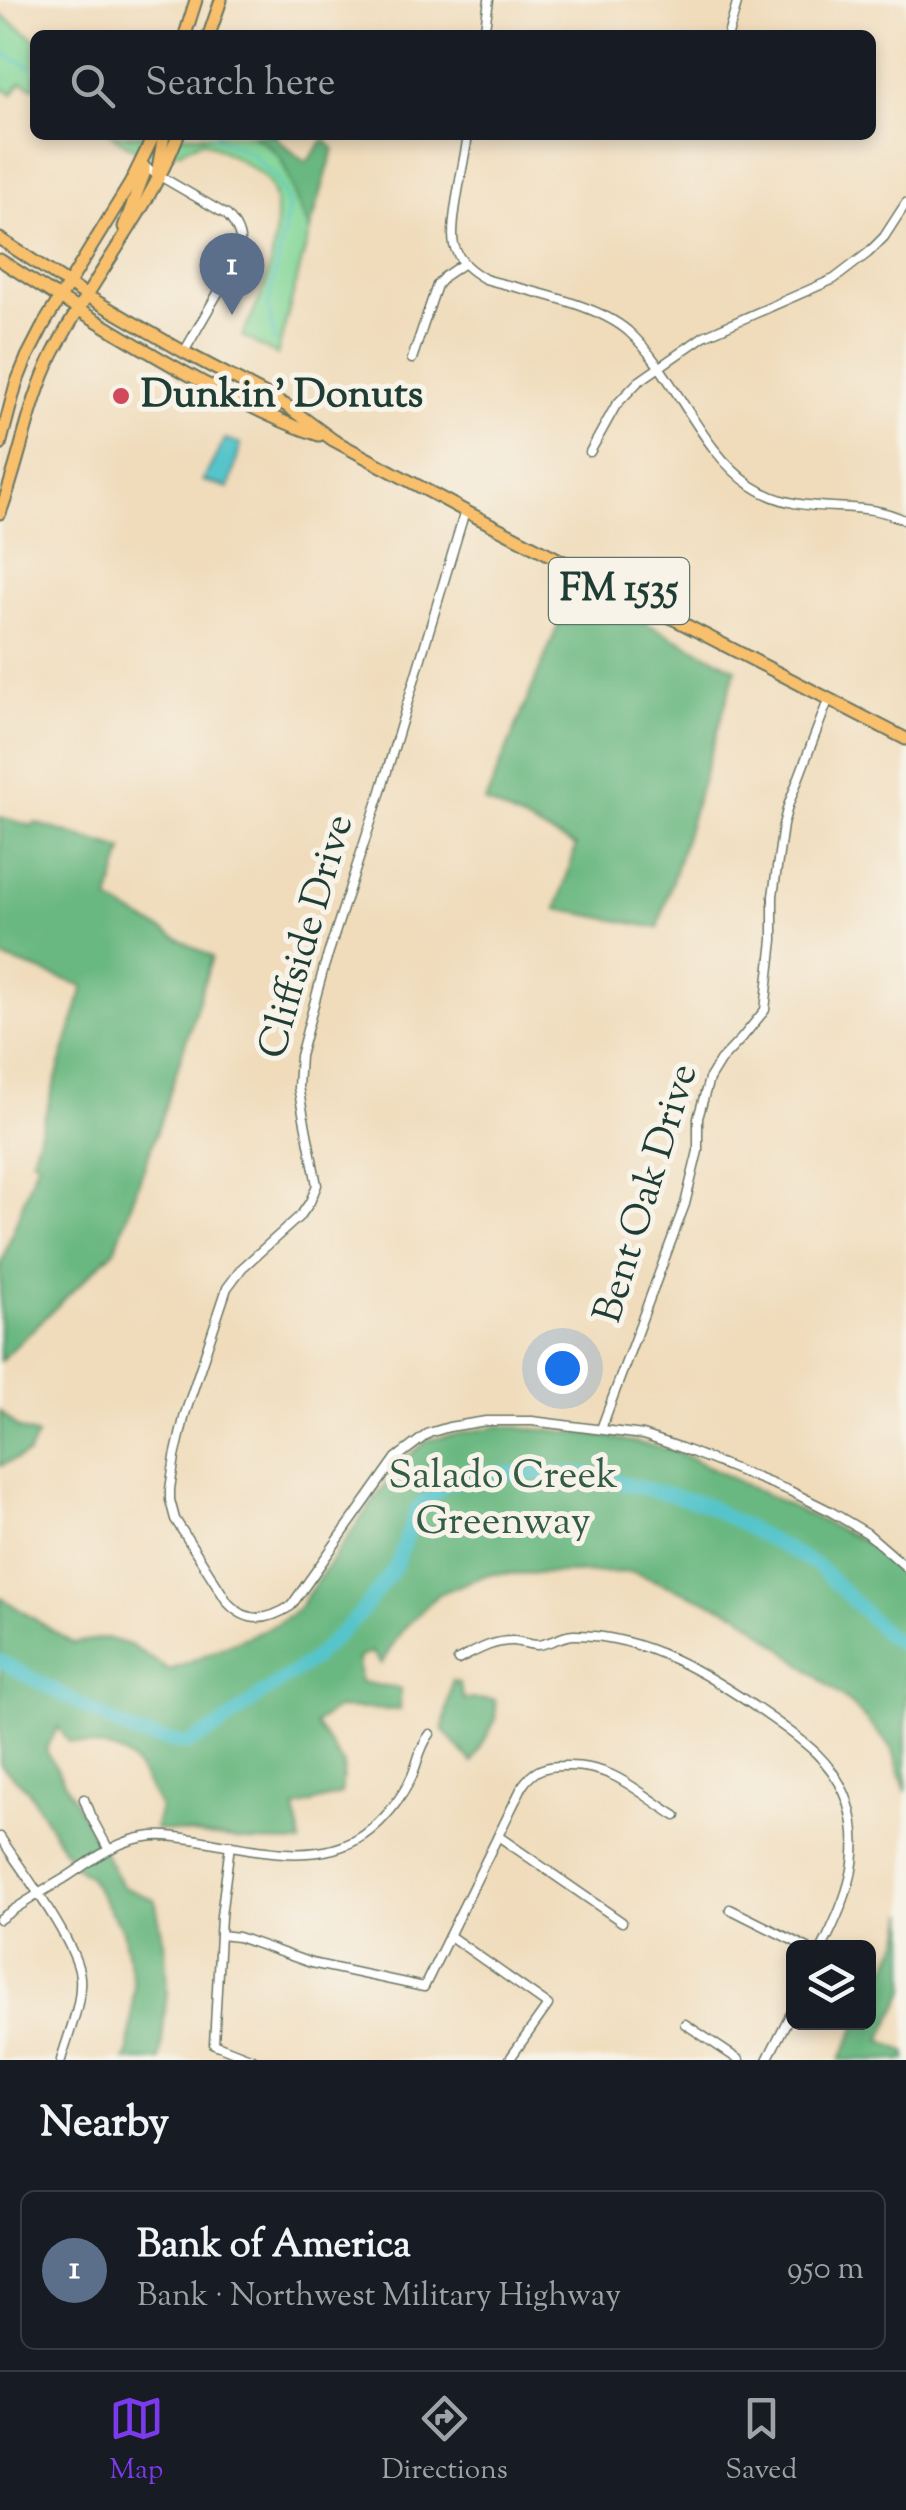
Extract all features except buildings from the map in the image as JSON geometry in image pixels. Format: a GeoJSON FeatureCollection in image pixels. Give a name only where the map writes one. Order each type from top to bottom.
{"type":"FeatureCollection","features":[{"type":"Feature","properties":{"kind":"main road"},"geometry":{"type":"LineString","coordinates":[[187,30],[196,0]]}},
{"type":"Feature","properties":{"kind":"main road"},"geometry":{"type":"LineString","coordinates":[[211,30],[221,0]]}},
{"type":"Feature","properties":{"kind":"main road"},"geometry":{"type":"LineString","coordinates":[[0,444],[27,357],[142,165],[152,140]]}},
{"type":"Feature","properties":{"kind":"main road"},"geometry":{"type":"LineString","coordinates":[[158,175],[163,140]]}},
{"type":"Feature","properties":{"kind":"main road"},"geometry":{"type":"LineString","coordinates":[[0,513],[41,381],[176,140]]}},
{"type":"Feature","properties":{"kind":"main road"},"geometry":{"type":"LineString","coordinates":[[116,250],[144,174],[142,165]]}},
{"type":"Feature","properties":{"kind":"main road","name":"FM 1535"},"geometry":{"type":"LineString","coordinates":[[0,239],[87,296],[287,406],[332,440]]}},
{"type":"Feature","properties":{"kind":"main road","name":"FM 1535"},"geometry":{"type":"LineString","coordinates":[[0,260],[191,376],[279,422],[332,440],[906,738]]}},
{"type":"Feature","properties":{"kind":"main road"},"geometry":{"type":"LineString","coordinates":[[0,466],[14,469]]}},
{"type":"Feature","properties":{"kind":"street"},"geometry":{"type":"LineString","coordinates":[[485,30],[489,0]]}},
{"type":"Feature","properties":{"kind":"street"},"geometry":{"type":"LineString","coordinates":[[729,30],[738,0]]}},
{"type":"Feature","properties":{"kind":"street"},"geometry":{"type":"LineString","coordinates":[[467,140],[452,234],[458,254],[472,272],[589,308],[627,330],[721,456],[750,485],[796,505],[878,510],[906,520]]}},
{"type":"Feature","properties":{"kind":"street"},"geometry":{"type":"LineString","coordinates":[[142,165],[227,215],[240,236],[238,258],[184,352]]}},
{"type":"Feature","properties":{"kind":"street"},"geometry":{"type":"LineString","coordinates":[[590,452],[622,396],[704,336],[834,279],[884,237],[906,203]]}},
{"type":"Feature","properties":{"kind":"street"},"geometry":{"type":"LineString","coordinates":[[412,360],[438,285],[464,263]]}},
{"type":"Feature","properties":{"kind":"street","name":"Cliffside Drive"},"geometry":{"type":"LineString","coordinates":[[465,510],[300,1056],[298,1087],[316,1185],[302,1215],[242,1268],[226,1288],[175,1457],[170,1500],[175,1520],[228,1603],[244,1617],[256,1619],[280,1612],[291,1606],[396,1458],[429,1433],[505,1420],[601,1429],[680,1447],[790,1491],[846,1520],[906,1567]]}},
{"type":"Feature","properties":{"kind":"street","name":"Bent Oak Drive"},"geometry":{"type":"LineString","coordinates":[[601,1429],[685,1204],[698,1151],[698,1118],[709,1079],[765,1010],[773,940],[773,896],[783,825],[829,698]]}},
{"type":"Feature","properties":{"kind":"street"},"geometry":{"type":"LineString","coordinates":[[458,1660],[494,1643],[537,1645],[572,1635],[634,1645],[715,1680],[805,1742],[842,1786],[854,1830],[852,1874],[826,1940]]}},
{"type":"Feature","properties":{"kind":"street"},"geometry":{"type":"LineString","coordinates":[[0,1919],[109,1850],[136,1839],[156,1836],[287,1852],[317,1852],[352,1842],[375,1826],[404,1792],[430,1734]]}},
{"type":"Feature","properties":{"kind":"street"},"geometry":{"type":"LineString","coordinates":[[220,1936],[238,1937],[311,1963],[424,1987],[530,1776],[549,1766],[598,1768],[676,1816]]}},
{"type":"Feature","properties":{"kind":"street"},"geometry":{"type":"LineString","coordinates":[[84,1799],[109,1850]]}},
{"type":"Feature","properties":{"kind":"street"},"geometry":{"type":"LineString","coordinates":[[498,1836],[622,1922]]}},
{"type":"Feature","properties":{"kind":"street"},"geometry":{"type":"LineString","coordinates":[[0,1837],[74,1953],[79,1996],[60,2060]]}},
{"type":"Feature","properties":{"kind":"street"},"geometry":{"type":"LineString","coordinates":[[230,1845],[214,2044],[255,2060]]}},
{"type":"Feature","properties":{"kind":"street"},"geometry":{"type":"LineString","coordinates":[[730,1909],[792,1940]]}},
{"type":"Feature","properties":{"kind":"street"},"geometry":{"type":"LineString","coordinates":[[450,1936],[548,2004],[508,2060]]}},
{"type":"Feature","properties":{"kind":"street"},"geometry":{"type":"LineString","coordinates":[[767,2060],[786,2023]]}},
{"type":"Feature","properties":{"kind":"street"},"geometry":{"type":"LineString","coordinates":[[684,2024],[740,2060]]}},
{"type":"Feature","properties":{"kind":"green space"},"geometry":{"type":"Polygon","coordinates":[[[0,14],[30,35],[30,86],[21,82],[13,94],[0,87],[0,14]]]}},
{"type":"Feature","properties":{"kind":"green space"},"geometry":{"type":"Polygon","coordinates":[[[119,140],[203,140],[180,151],[139,152],[119,140]]]}},
{"type":"Feature","properties":{"kind":"green space"},"geometry":{"type":"Polygon","coordinates":[[[203,140],[262,140],[285,162],[310,230],[277,355],[242,336],[270,267],[276,216],[271,187],[264,177],[203,140]]]}},
{"type":"Feature","properties":{"kind":"green space"},"geometry":{"type":"Polygon","coordinates":[[[262,140],[278,140],[306,163],[324,140],[334,148],[310,230],[282,161],[262,140]]]}},
{"type":"Feature","properties":{"kind":"green space"},"geometry":{"type":"Polygon","coordinates":[[[574,587],[736,669],[658,928],[557,909],[576,846],[485,802],[574,587]]]}},
{"type":"Feature","properties":{"kind":"green space"},"geometry":{"type":"Polygon","coordinates":[[[0,817],[32,826],[35,823],[123,850],[109,901],[212,957],[115,1250],[0,1361],[0,1267],[38,1161],[32,1158],[84,986],[0,957],[0,817]]]}},
{"type":"Feature","properties":{"kind":"green space"},"geometry":{"type":"Polygon","coordinates":[[[0,1411],[17,1428],[37,1436],[28,1454],[0,1466],[0,1411]]]}},
{"type":"Feature","properties":{"kind":"green space","name":"Salado Creek Greenway"},"geometry":{"type":"Polygon","coordinates":[[[499,1426],[593,1434],[673,1450],[869,1544],[906,1579],[906,1792],[892,1748],[851,1704],[740,1614],[633,1572],[488,1574],[438,1594],[402,1630],[381,1664],[372,1652],[358,1658],[360,1682],[400,1689],[400,1710],[337,1708],[315,1724],[344,1765],[341,1794],[295,1808],[301,1843],[256,1842],[154,1829],[160,1808],[135,1765],[118,1752],[69,1742],[58,1727],[46,1750],[123,1887],[155,1900],[165,1948],[167,1992],[160,2060],[125,2060],[134,1987],[123,1931],[89,1877],[74,1866],[28,1790],[0,1764],[0,1597],[72,1643],[106,1638],[130,1645],[170,1670],[273,1626],[297,1610],[399,1464],[428,1440],[499,1426]]]}},
{"type":"Feature","properties":{"kind":"green space"},"geometry":{"type":"Polygon","coordinates":[[[452,1681],[459,1683],[464,1699],[495,1700],[496,1719],[472,1763],[443,1730],[452,1681]]]}},
{"type":"Feature","properties":{"kind":"green space"},"geometry":{"type":"Polygon","coordinates":[[[906,1913],[906,1989],[881,2040],[906,2052],[906,2060],[840,2060],[855,2030],[876,2030],[876,1989],[901,1938],[906,1913]]]}},
{"type":"Feature","properties":{"kind":"water"},"geometry":{"type":"Polygon","coordinates":[[[225,439],[241,444],[229,488],[203,481],[225,439]]]}},
{"type":"Feature","properties":{"kind":"waterway"},"geometry":{"type":"LineString","coordinates":[[0,52],[30,67]]}},
{"type":"Feature","properties":{"kind":"waterway"},"geometry":{"type":"LineString","coordinates":[[222,140],[251,154],[277,179],[289,206],[268,307],[275,342]]}},
{"type":"Feature","properties":{"kind":"waterway"},"geometry":{"type":"LineString","coordinates":[[0,1661],[137,1735],[188,1744],[221,1726],[312,1660],[360,1614],[396,1566],[416,1510],[445,1484],[484,1473],[586,1474],[702,1503],[818,1566],[885,1633],[906,1648]]}},
{"type":"Feature","properties":{"kind":"place","name":"Bank of America"},"geometry":{"type":"Point","coordinates":[232,315]}},
{"type":"Feature","properties":{"kind":"place","name":"Dunkin' Donuts"},"geometry":{"type":"Point","coordinates":[121,396]}}]}
